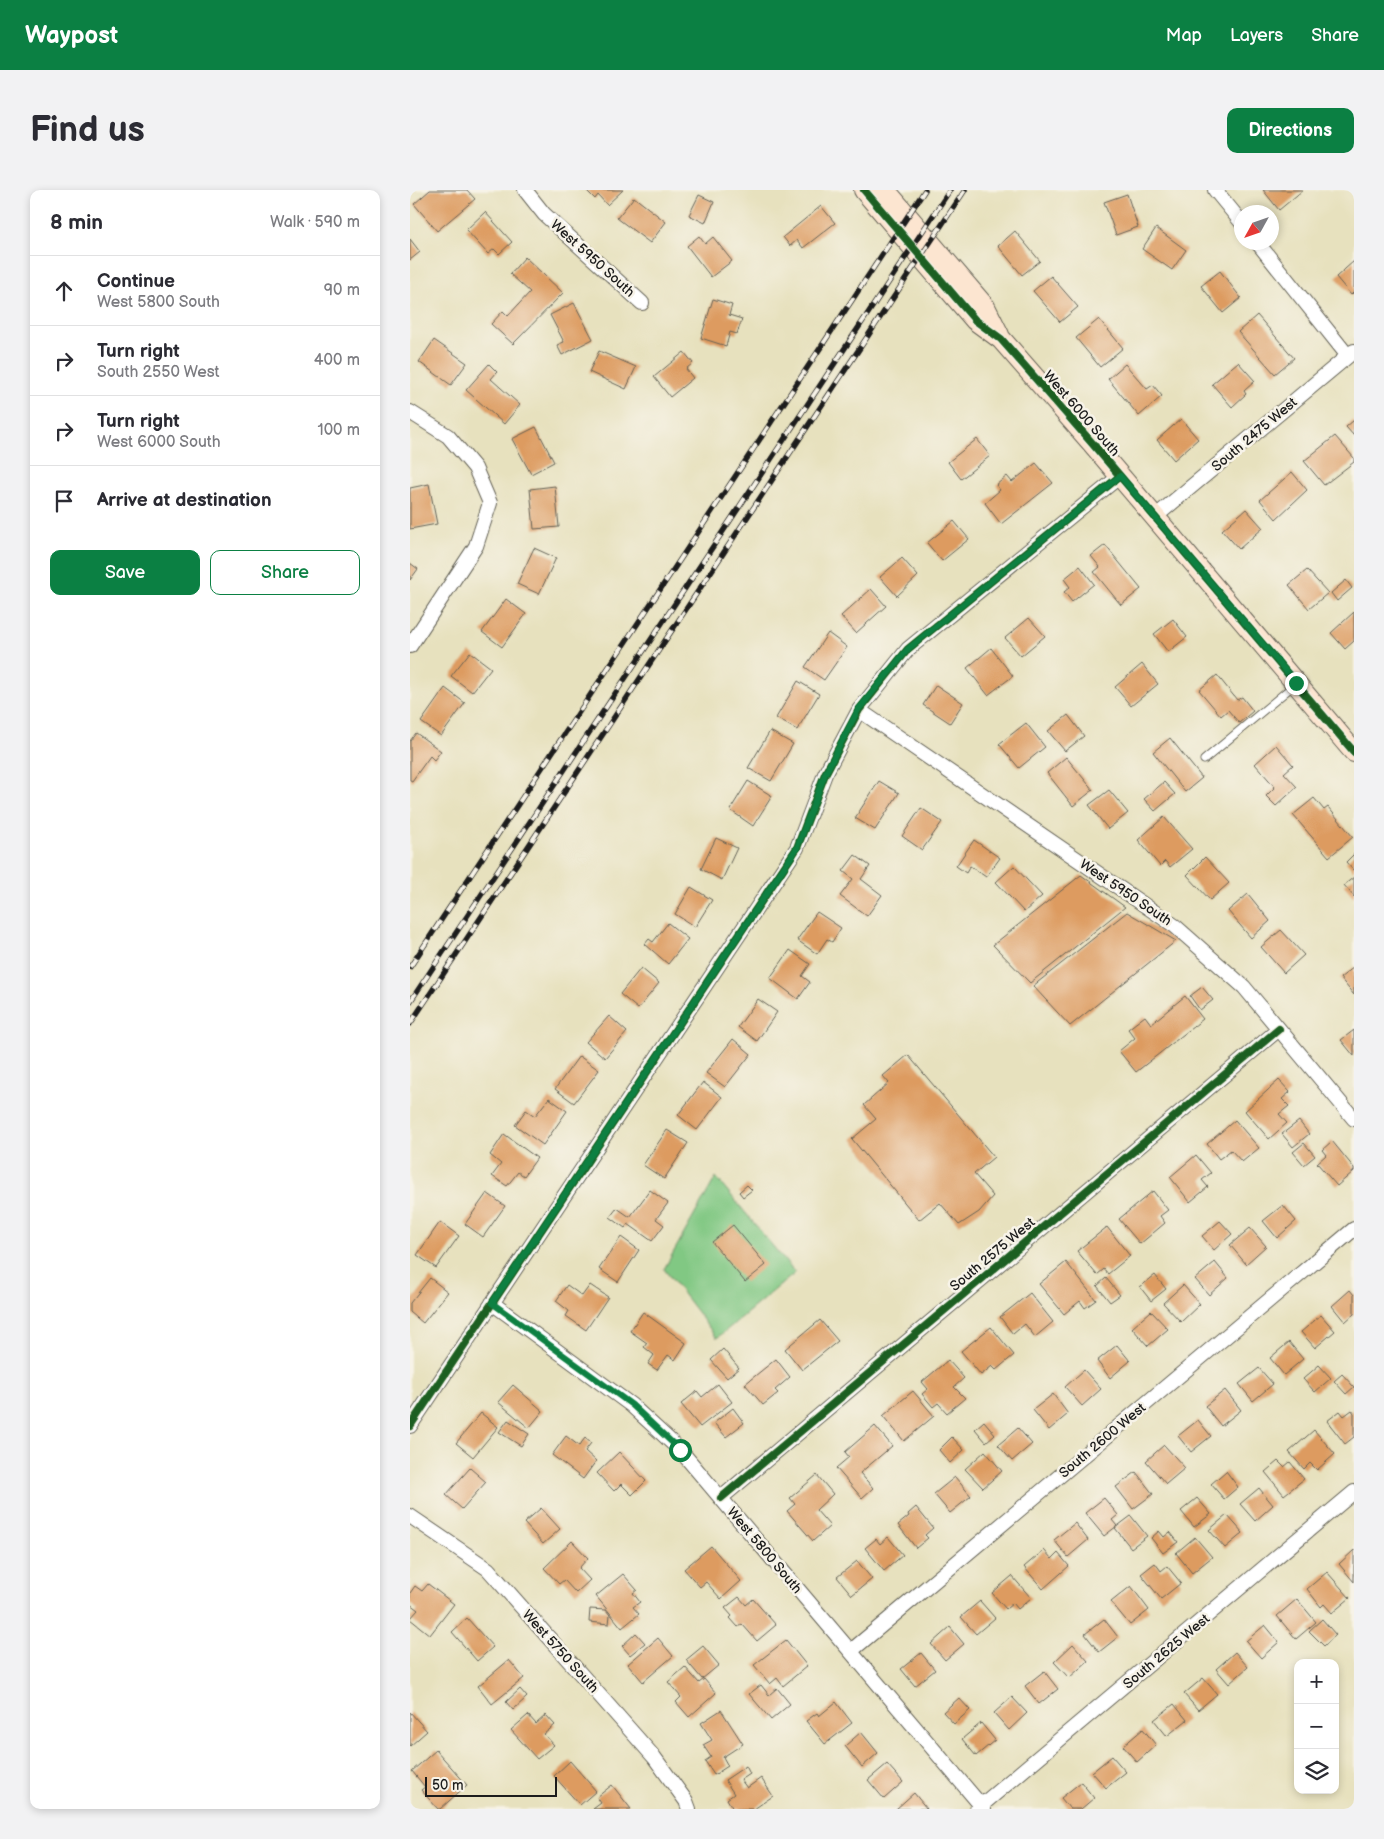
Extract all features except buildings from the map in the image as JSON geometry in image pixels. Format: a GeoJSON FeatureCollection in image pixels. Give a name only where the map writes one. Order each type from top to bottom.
{"type":"FeatureCollection","features":[{"type":"Feature","properties":{"kind":"street","name":"West 5950 South"},"geometry":{"type":"LineString","coordinates":[[524,190],[544,214],[642,303]]}},
{"type":"Feature","properties":{"kind":"street"},"geometry":{"type":"LineString","coordinates":[[864,190],[926,249]]}},
{"type":"Feature","properties":{"kind":"street"},"geometry":{"type":"LineString","coordinates":[[886,190],[926,249]]}},
{"type":"Feature","properties":{"kind":"street"},"geometry":{"type":"LineString","coordinates":[[1215,190],[1234,213]]}},
{"type":"Feature","properties":{"kind":"street","name":"West 6000 South"},"geometry":{"type":"LineString","coordinates":[[926,249],[975,320],[1001,339],[1354,752]]}},
{"type":"Feature","properties":{"kind":"street"},"geometry":{"type":"LineString","coordinates":[[1264,250],[1351,353]]}},
{"type":"Feature","properties":{"kind":"street","name":"South 2475 West"},"geometry":{"type":"LineString","coordinates":[[1155,517],[1351,353]]}},
{"type":"Feature","properties":{"kind":"street"},"geometry":{"type":"LineString","coordinates":[[410,412],[448,436],[475,468],[490,503],[476,546],[410,646]]}},
{"type":"Feature","properties":{"kind":"street"},"geometry":{"type":"LineString","coordinates":[[410,1426],[797,848],[825,774],[858,710],[908,649],[1120,476]]}},
{"type":"Feature","properties":{"kind":"street","name":"West 5950 South"},"geometry":{"type":"LineString","coordinates":[[858,710],[1174,926],[1244,988],[1354,1119]]}},
{"type":"Feature","properties":{"kind":"street","name":"South 2575 West"},"geometry":{"type":"LineString","coordinates":[[721,1498],[1279,1029]]}},
{"type":"Feature","properties":{"kind":"street","name":"South 2600 West"},"geometry":{"type":"LineString","coordinates":[[851,1652],[1354,1229]]}},
{"type":"Feature","properties":{"kind":"street","name":"West 5800 South"},"geometry":{"type":"LineString","coordinates":[[492,1303],[632,1405],[680,1450],[981,1808]]}},
{"type":"Feature","properties":{"kind":"street","name":"South 2625 West"},"geometry":{"type":"LineString","coordinates":[[981,1808],[1354,1492]]}},
{"type":"Feature","properties":{"kind":"street","name":"West 5750 South"},"geometry":{"type":"LineString","coordinates":[[410,1516],[488,1569],[654,1757],[689,1809]]}},
{"type":"Feature","properties":{"kind":"lane"},"geometry":{"type":"LineString","coordinates":[[1204,760],[1296,683]]}},
{"type":"Feature","properties":{"kind":"green space"},"geometry":{"type":"Polygon","coordinates":[[[716,1177],[795,1273],[717,1338],[664,1269],[716,1177]]]}},
{"type":"Feature","properties":{"kind":"railway"},"geometry":{"type":"LineString","coordinates":[[410,967],[925,190]]}},
{"type":"Feature","properties":{"kind":"railway"},"geometry":{"type":"LineString","coordinates":[[410,1002],[950,190]]}},
{"type":"Feature","properties":{"kind":"railway"},"geometry":{"type":"LineString","coordinates":[[410,1024],[965,190]]}},
{"type":"Feature","properties":{"kind":"cycle path"},"geometry":{"type":"LineString","coordinates":[[864,190],[975,320],[1001,339],[1092,443],[1354,752]]}},
{"type":"Feature","properties":{"kind":"cycle path"},"geometry":{"type":"LineString","coordinates":[[410,1426],[797,848],[825,774],[859,710],[908,649],[1120,476]]}},
{"type":"Feature","properties":{"kind":"cycle path"},"geometry":{"type":"LineString","coordinates":[[721,1498],[1279,1029]]}},
{"type":"Feature","properties":{"kind":"route"},"geometry":{"type":"LineString","coordinates":[[680,1450],[632,1405],[492,1303],[797,848],[825,774],[858,710],[908,649],[1120,476],[1296,683]]}}]}
